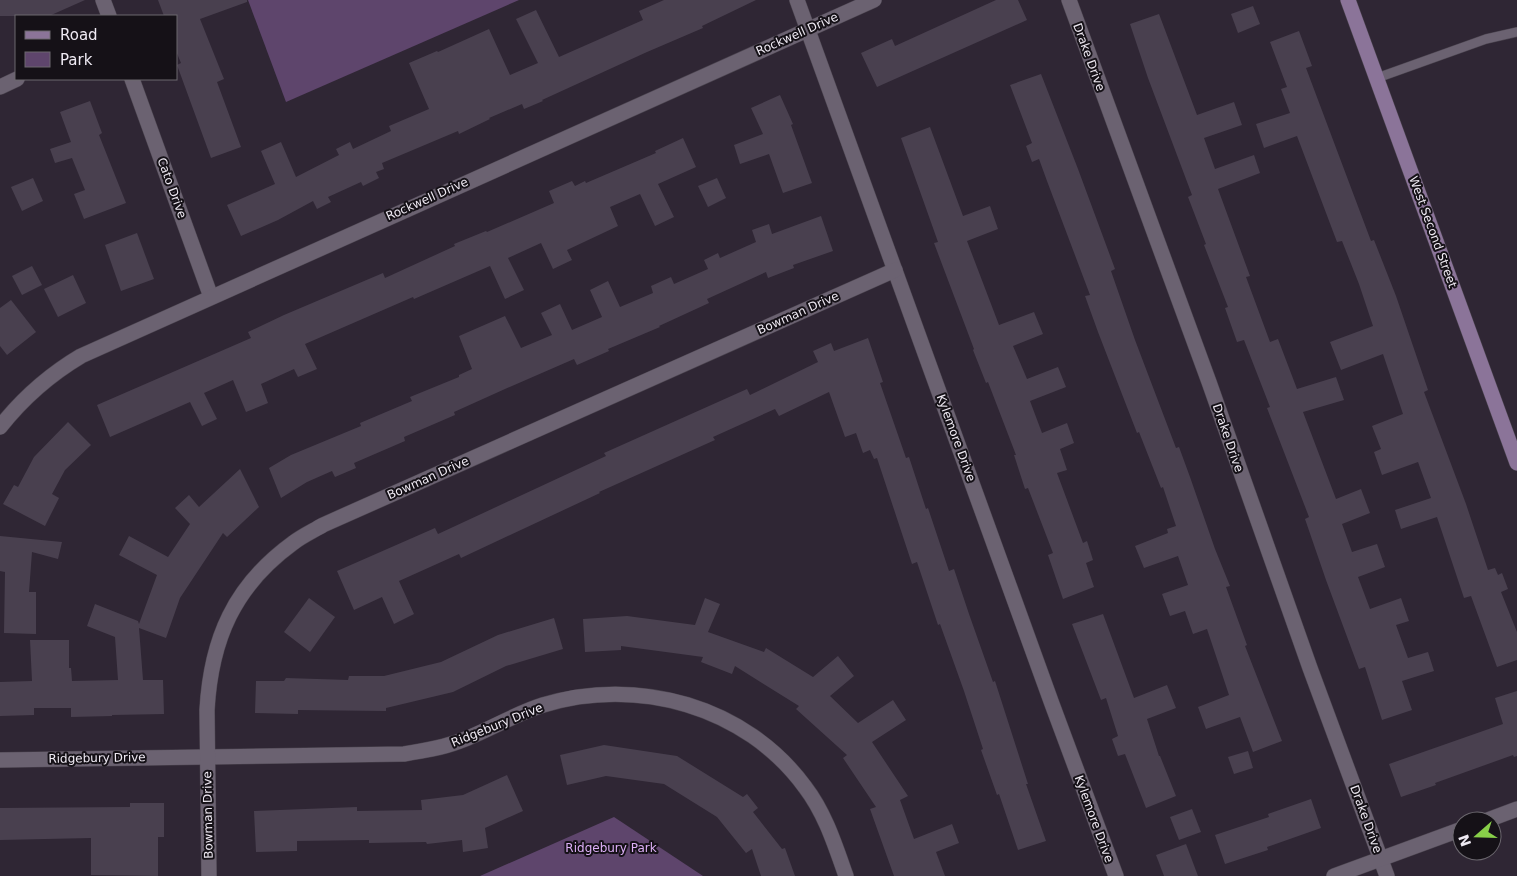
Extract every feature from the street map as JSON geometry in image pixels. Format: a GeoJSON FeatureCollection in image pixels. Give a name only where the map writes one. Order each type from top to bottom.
{"type":"FeatureCollection","features":[{"type":"Feature","properties":{"kind":"main road","name":"West Second Street"},"geometry":{"type":"LineString","coordinates":[[1348,0],[1514,443],[1517,463]]}},
{"type":"Feature","properties":{"kind":"street"},"geometry":{"type":"LineString","coordinates":[[103,0],[109,15]]}},
{"type":"Feature","properties":{"kind":"street","name":"Kylemore Drive"},"geometry":{"type":"LineString","coordinates":[[797,0],[1045,686],[1116,876]]}},
{"type":"Feature","properties":{"kind":"street","name":"Rockwell Drive"},"geometry":{"type":"LineString","coordinates":[[0,427],[20,403],[42,382],[74,360],[379,221],[874,0]]}},
{"type":"Feature","properties":{"kind":"street","name":"Drake Drive"},"geometry":{"type":"LineString","coordinates":[[1069,0],[1387,876]]}},
{"type":"Feature","properties":{"kind":"street"},"geometry":{"type":"LineString","coordinates":[[0,86],[15,80]]}},
{"type":"Feature","properties":{"kind":"street","name":"Cato Drive"},"geometry":{"type":"LineString","coordinates":[[132,80],[211,298]]}},
{"type":"Feature","properties":{"kind":"street","name":"Bowman Drive"},"geometry":{"type":"LineString","coordinates":[[209,876],[208,686],[222,630],[234,606],[251,582],[271,561],[294,542],[332,521],[895,270]]}},
{"type":"Feature","properties":{"kind":"street","name":"Ridgebury Drive"},"geometry":{"type":"LineString","coordinates":[[0,760],[404,754],[460,742],[524,712],[571,698],[605,694],[648,695],[702,709],[739,728],[768,746],[792,770],[821,812],[846,876]]}},
{"type":"Feature","properties":{"kind":"street"},"geometry":{"type":"LineString","coordinates":[[1502,815],[1517,809]]}},
{"type":"Feature","properties":{"kind":"street"},"geometry":{"type":"LineString","coordinates":[[1334,876],[1452,833]]}},
{"type":"Feature","properties":{"kind":"lane"},"geometry":{"type":"LineString","coordinates":[[1377,78],[1486,39],[1517,32]]}},
{"type":"Feature","properties":{"kind":"green space"},"geometry":{"type":"Polygon","coordinates":[[[248,0],[519,0],[286,102],[248,0]]]}},
{"type":"Feature","properties":{"kind":"green space","name":"Ridgebury Park"},"geometry":{"type":"Polygon","coordinates":[[[614,817],[703,876],[480,876],[614,817]]]}},
{"type":"Feature","properties":{"kind":"building"},"geometry":{"type":"Polygon","coordinates":[[[0,0],[85,0],[51,15],[0,16],[0,0]]]}},
{"type":"Feature","properties":{"kind":"building"},"geometry":{"type":"Polygon","coordinates":[[[158,0],[247,0],[247,2],[200,19],[224,79],[217,82],[241,147],[211,158],[178,68],[178,64],[181,63],[178,56],[178,15],[164,15],[158,0]]]}},
{"type":"Feature","properties":{"kind":"building"},"geometry":{"type":"Polygon","coordinates":[[[664,0],[756,0],[702,26],[703,28],[543,101],[524,109],[522,104],[489,118],[459,134],[458,131],[382,163],[384,169],[376,172],[379,178],[363,186],[361,182],[328,197],[331,202],[317,209],[313,201],[278,220],[241,236],[227,205],[275,184],[261,151],[281,142],[296,177],[339,155],[336,149],[350,142],[353,149],[391,131],[389,126],[429,109],[409,63],[489,29],[510,75],[538,63],[516,19],[536,10],[559,57],[643,20],[639,11],[664,0]]]}},
{"type":"Feature","properties":{"kind":"building"},"geometry":{"type":"Polygon","coordinates":[[[996,0],[1018,0],[1027,20],[877,87],[861,53],[892,39],[895,46],[996,0]]]}},
{"type":"Feature","properties":{"kind":"building"},"geometry":{"type":"Polygon","coordinates":[[[1253,6],[1260,24],[1238,33],[1231,14],[1253,6]]]}},
{"type":"Feature","properties":{"kind":"building"},"geometry":{"type":"Polygon","coordinates":[[[1159,14],[1197,115],[1234,102],[1242,125],[1204,138],[1215,169],[1254,155],[1260,173],[1218,189],[1250,276],[1246,277],[1270,342],[1278,339],[1297,389],[1336,377],[1344,400],[1303,412],[1336,499],[1361,489],[1370,513],[1342,524],[1352,552],[1377,544],[1385,567],[1358,577],[1370,609],[1401,598],[1409,621],[1396,625],[1408,658],[1428,652],[1434,671],[1402,681],[1412,710],[1382,720],[1365,667],[1359,669],[1326,580],[1305,519],[1309,517],[1267,408],[1270,407],[1244,340],[1237,342],[1225,308],[1228,307],[1188,197],[1192,195],[1130,24],[1159,14]]]}},
{"type":"Feature","properties":{"kind":"building"},"geometry":{"type":"Polygon","coordinates":[[[1299,31],[1312,66],[1306,68],[1371,241],[1374,240],[1396,296],[1428,390],[1424,392],[1466,504],[1488,570],[1495,568],[1498,575],[1502,573],[1508,589],[1501,592],[1517,632],[1517,660],[1497,667],[1471,596],[1464,598],[1437,517],[1401,529],[1395,510],[1431,498],[1418,462],[1382,475],[1374,452],[1381,449],[1372,426],[1403,414],[1383,354],[1341,370],[1330,342],[1373,326],[1342,241],[1337,242],[1297,136],[1264,148],[1256,124],[1290,113],[1281,89],[1287,87],[1270,42],[1299,31]]]}},
{"type":"Feature","properties":{"kind":"building"},"geometry":{"type":"Polygon","coordinates":[[[1041,74],[1115,269],[1111,271],[1135,340],[1176,448],[1179,447],[1230,586],[1226,587],[1247,645],[1245,646],[1282,741],[1253,752],[1240,717],[1206,729],[1198,707],[1229,695],[1207,629],[1193,634],[1185,611],[1170,616],[1162,594],[1188,585],[1178,556],[1144,568],[1135,546],[1168,533],[1167,529],[1176,526],[1163,487],[1161,488],[1139,432],[1137,433],[1098,332],[1085,296],[1090,295],[1039,159],[1032,162],[1026,146],[1032,143],[1010,85],[1041,74]]]}},
{"type":"Feature","properties":{"kind":"building"},"geometry":{"type":"Polygon","coordinates":[[[780,95],[793,124],[791,125],[812,183],[783,193],[769,154],[740,164],[734,145],[763,134],[751,108],[780,95]]]}},
{"type":"Feature","properties":{"kind":"building"},"geometry":{"type":"Polygon","coordinates":[[[90,101],[102,133],[99,135],[126,203],[84,219],[74,194],[85,190],[72,158],[55,163],[50,149],[71,142],[60,112],[90,101]]]}},
{"type":"Feature","properties":{"kind":"building"},"geometry":{"type":"Polygon","coordinates":[[[930,127],[963,216],[990,206],[998,229],[967,241],[999,325],[1034,312],[1043,334],[1013,346],[1027,379],[1058,367],[1066,387],[1030,401],[1042,433],[1067,423],[1074,443],[1060,449],[1067,470],[1057,473],[1083,543],[1087,541],[1093,560],[1086,563],[1094,587],[1063,599],[1048,555],[1053,553],[1028,488],[1025,489],[1014,455],[1016,455],[988,382],[986,383],[973,350],[934,243],[938,242],[901,138],[930,127]]]}},
{"type":"Feature","properties":{"kind":"building"},"geometry":{"type":"Polygon","coordinates":[[[683,138],[696,167],[658,184],[674,217],[655,226],[640,194],[610,207],[618,226],[567,250],[572,260],[553,269],[541,243],[508,258],[524,290],[505,299],[490,266],[305,344],[317,369],[298,377],[294,369],[261,384],[268,403],[246,412],[233,380],[204,393],[217,419],[202,426],[190,402],[110,437],[97,405],[251,338],[248,332],[284,315],[383,273],[385,278],[455,246],[454,244],[554,203],[549,191],[572,181],[575,186],[585,181],[586,183],[656,153],[655,151],[683,138]]]}},
{"type":"Feature","properties":{"kind":"building"},"geometry":{"type":"Polygon","coordinates":[[[33,178],[43,201],[22,211],[11,187],[33,178]]]}},
{"type":"Feature","properties":{"kind":"building"},"geometry":{"type":"Polygon","coordinates":[[[717,178],[726,198],[708,207],[698,186],[717,178]]]}},
{"type":"Feature","properties":{"kind":"building"},"geometry":{"type":"Polygon","coordinates":[[[821,216],[833,251],[793,265],[794,268],[768,278],[766,272],[707,299],[709,303],[660,327],[608,349],[609,351],[577,365],[574,359],[505,389],[454,412],[455,415],[404,437],[405,441],[354,463],[356,468],[335,477],[332,471],[307,482],[281,498],[269,468],[291,455],[361,426],[360,423],[412,401],[410,397],[459,377],[459,375],[472,369],[459,336],[505,316],[521,348],[552,335],[541,313],[560,304],[572,330],[602,317],[590,290],[608,281],[620,307],[653,293],[651,286],[671,277],[674,284],[708,269],[704,260],[718,253],[720,258],[756,242],[752,230],[769,224],[772,234],[821,216]]]}},
{"type":"Feature","properties":{"kind":"building"},"geometry":{"type":"Polygon","coordinates":[[[137,233],[154,279],[121,291],[105,245],[137,233]]]}},
{"type":"Feature","properties":{"kind":"building"},"geometry":{"type":"Polygon","coordinates":[[[32,266],[42,285],[22,295],[12,276],[32,266]]]}},
{"type":"Feature","properties":{"kind":"building"},"geometry":{"type":"Polygon","coordinates":[[[73,275],[86,303],[58,317],[44,289],[73,275]]]}},
{"type":"Feature","properties":{"kind":"building"},"geometry":{"type":"Polygon","coordinates":[[[11,300],[36,332],[7,355],[0,346],[0,308],[11,300]]]}},
{"type":"Feature","properties":{"kind":"building"},"geometry":{"type":"Polygon","coordinates":[[[868,338],[883,382],[880,383],[906,458],[909,457],[949,571],[954,569],[993,682],[995,681],[1028,784],[1026,784],[1046,841],[1018,850],[999,794],[997,795],[981,750],[983,749],[940,624],[938,625],[917,562],[912,564],[877,458],[874,459],[870,450],[863,453],[856,433],[845,437],[829,392],[779,416],[775,409],[713,437],[715,440],[599,492],[461,558],[459,554],[399,581],[414,614],[394,624],[382,597],[354,610],[337,571],[435,528],[438,534],[606,456],[604,453],[747,389],[750,395],[818,362],[813,351],[831,343],[834,351],[868,338]]]}},
{"type":"Feature","properties":{"kind":"building"},"geometry":{"type":"Polygon","coordinates":[[[68,422],[91,445],[65,470],[52,494],[59,498],[45,526],[3,504],[14,485],[18,487],[34,457],[68,422]]]}},
{"type":"Feature","properties":{"kind":"building"},"geometry":{"type":"Polygon","coordinates":[[[240,469],[259,507],[227,537],[223,533],[180,598],[166,638],[139,628],[143,680],[163,680],[164,714],[71,717],[71,708],[34,708],[34,715],[0,716],[0,682],[32,681],[30,640],[69,640],[69,668],[71,668],[72,681],[118,680],[115,637],[87,626],[95,604],[138,621],[139,624],[157,575],[119,555],[129,536],[168,557],[190,524],[175,508],[189,495],[199,507],[240,469]]]}},
{"type":"Feature","properties":{"kind":"building"},"geometry":{"type":"Polygon","coordinates":[[[0,536],[62,542],[58,559],[32,552],[29,592],[36,592],[36,634],[4,633],[5,572],[0,571],[0,536]]]}},
{"type":"Feature","properties":{"kind":"building"},"geometry":{"type":"Polygon","coordinates":[[[309,598],[335,617],[310,652],[284,632],[309,598]]]}},
{"type":"Feature","properties":{"kind":"building"},"geometry":{"type":"Polygon","coordinates":[[[705,598],[720,604],[708,632],[764,652],[766,648],[813,677],[838,656],[854,676],[830,696],[858,723],[893,700],[906,720],[872,742],[908,796],[900,800],[914,839],[952,824],[959,843],[936,852],[945,876],[894,876],[870,809],[876,807],[843,758],[847,755],[796,709],[799,706],[735,666],[732,674],[701,662],[703,657],[621,646],[621,650],[585,652],[583,619],[627,616],[695,625],[705,598]]]}},
{"type":"Feature","properties":{"kind":"building"},"geometry":{"type":"Polygon","coordinates":[[[1103,614],[1134,698],[1167,685],[1176,708],[1147,719],[1159,756],[1176,796],[1146,808],[1125,754],[1118,756],[1112,739],[1118,736],[1106,698],[1101,700],[1072,624],[1103,614]]]}},
{"type":"Feature","properties":{"kind":"building"},"geometry":{"type":"Polygon","coordinates":[[[554,618],[563,649],[506,666],[453,692],[386,708],[386,711],[298,710],[298,714],[255,713],[256,681],[284,681],[286,678],[348,680],[349,676],[384,676],[441,662],[498,635],[554,618]]]}},
{"type":"Feature","properties":{"kind":"building"},"geometry":{"type":"Polygon","coordinates":[[[1517,691],[1517,756],[1514,757],[1513,755],[1401,797],[1389,764],[1503,724],[1495,698],[1517,691]]]}},
{"type":"Feature","properties":{"kind":"building"},"geometry":{"type":"Polygon","coordinates":[[[604,745],[677,756],[743,797],[747,794],[758,808],[753,812],[782,849],[785,848],[795,876],[761,876],[752,849],[746,853],[717,817],[664,784],[606,776],[567,785],[560,755],[604,745]]]}},
{"type":"Feature","properties":{"kind":"building"},"geometry":{"type":"Polygon","coordinates":[[[1248,751],[1253,768],[1234,774],[1228,757],[1248,751]]]}},
{"type":"Feature","properties":{"kind":"building"},"geometry":{"type":"Polygon","coordinates":[[[507,775],[523,811],[485,828],[488,848],[463,852],[462,840],[427,844],[426,842],[369,843],[369,840],[297,841],[297,851],[256,852],[254,811],[357,807],[357,811],[422,810],[421,800],[463,795],[507,775]]]}},
{"type":"Feature","properties":{"kind":"building"},"geometry":{"type":"Polygon","coordinates":[[[1311,799],[1321,828],[1267,847],[1268,850],[1225,864],[1215,835],[1269,817],[1268,814],[1311,799]]]}},
{"type":"Feature","properties":{"kind":"building"},"geometry":{"type":"Polygon","coordinates":[[[130,803],[164,803],[164,837],[158,837],[158,876],[91,875],[91,838],[0,840],[0,808],[130,807],[130,803]]]}},
{"type":"Feature","properties":{"kind":"building"},"geometry":{"type":"Polygon","coordinates":[[[1192,809],[1201,832],[1179,840],[1170,817],[1192,809]]]}},
{"type":"Feature","properties":{"kind":"building"},"geometry":{"type":"Polygon","coordinates":[[[1186,844],[1198,876],[1164,876],[1156,855],[1186,844]]]}}]}
